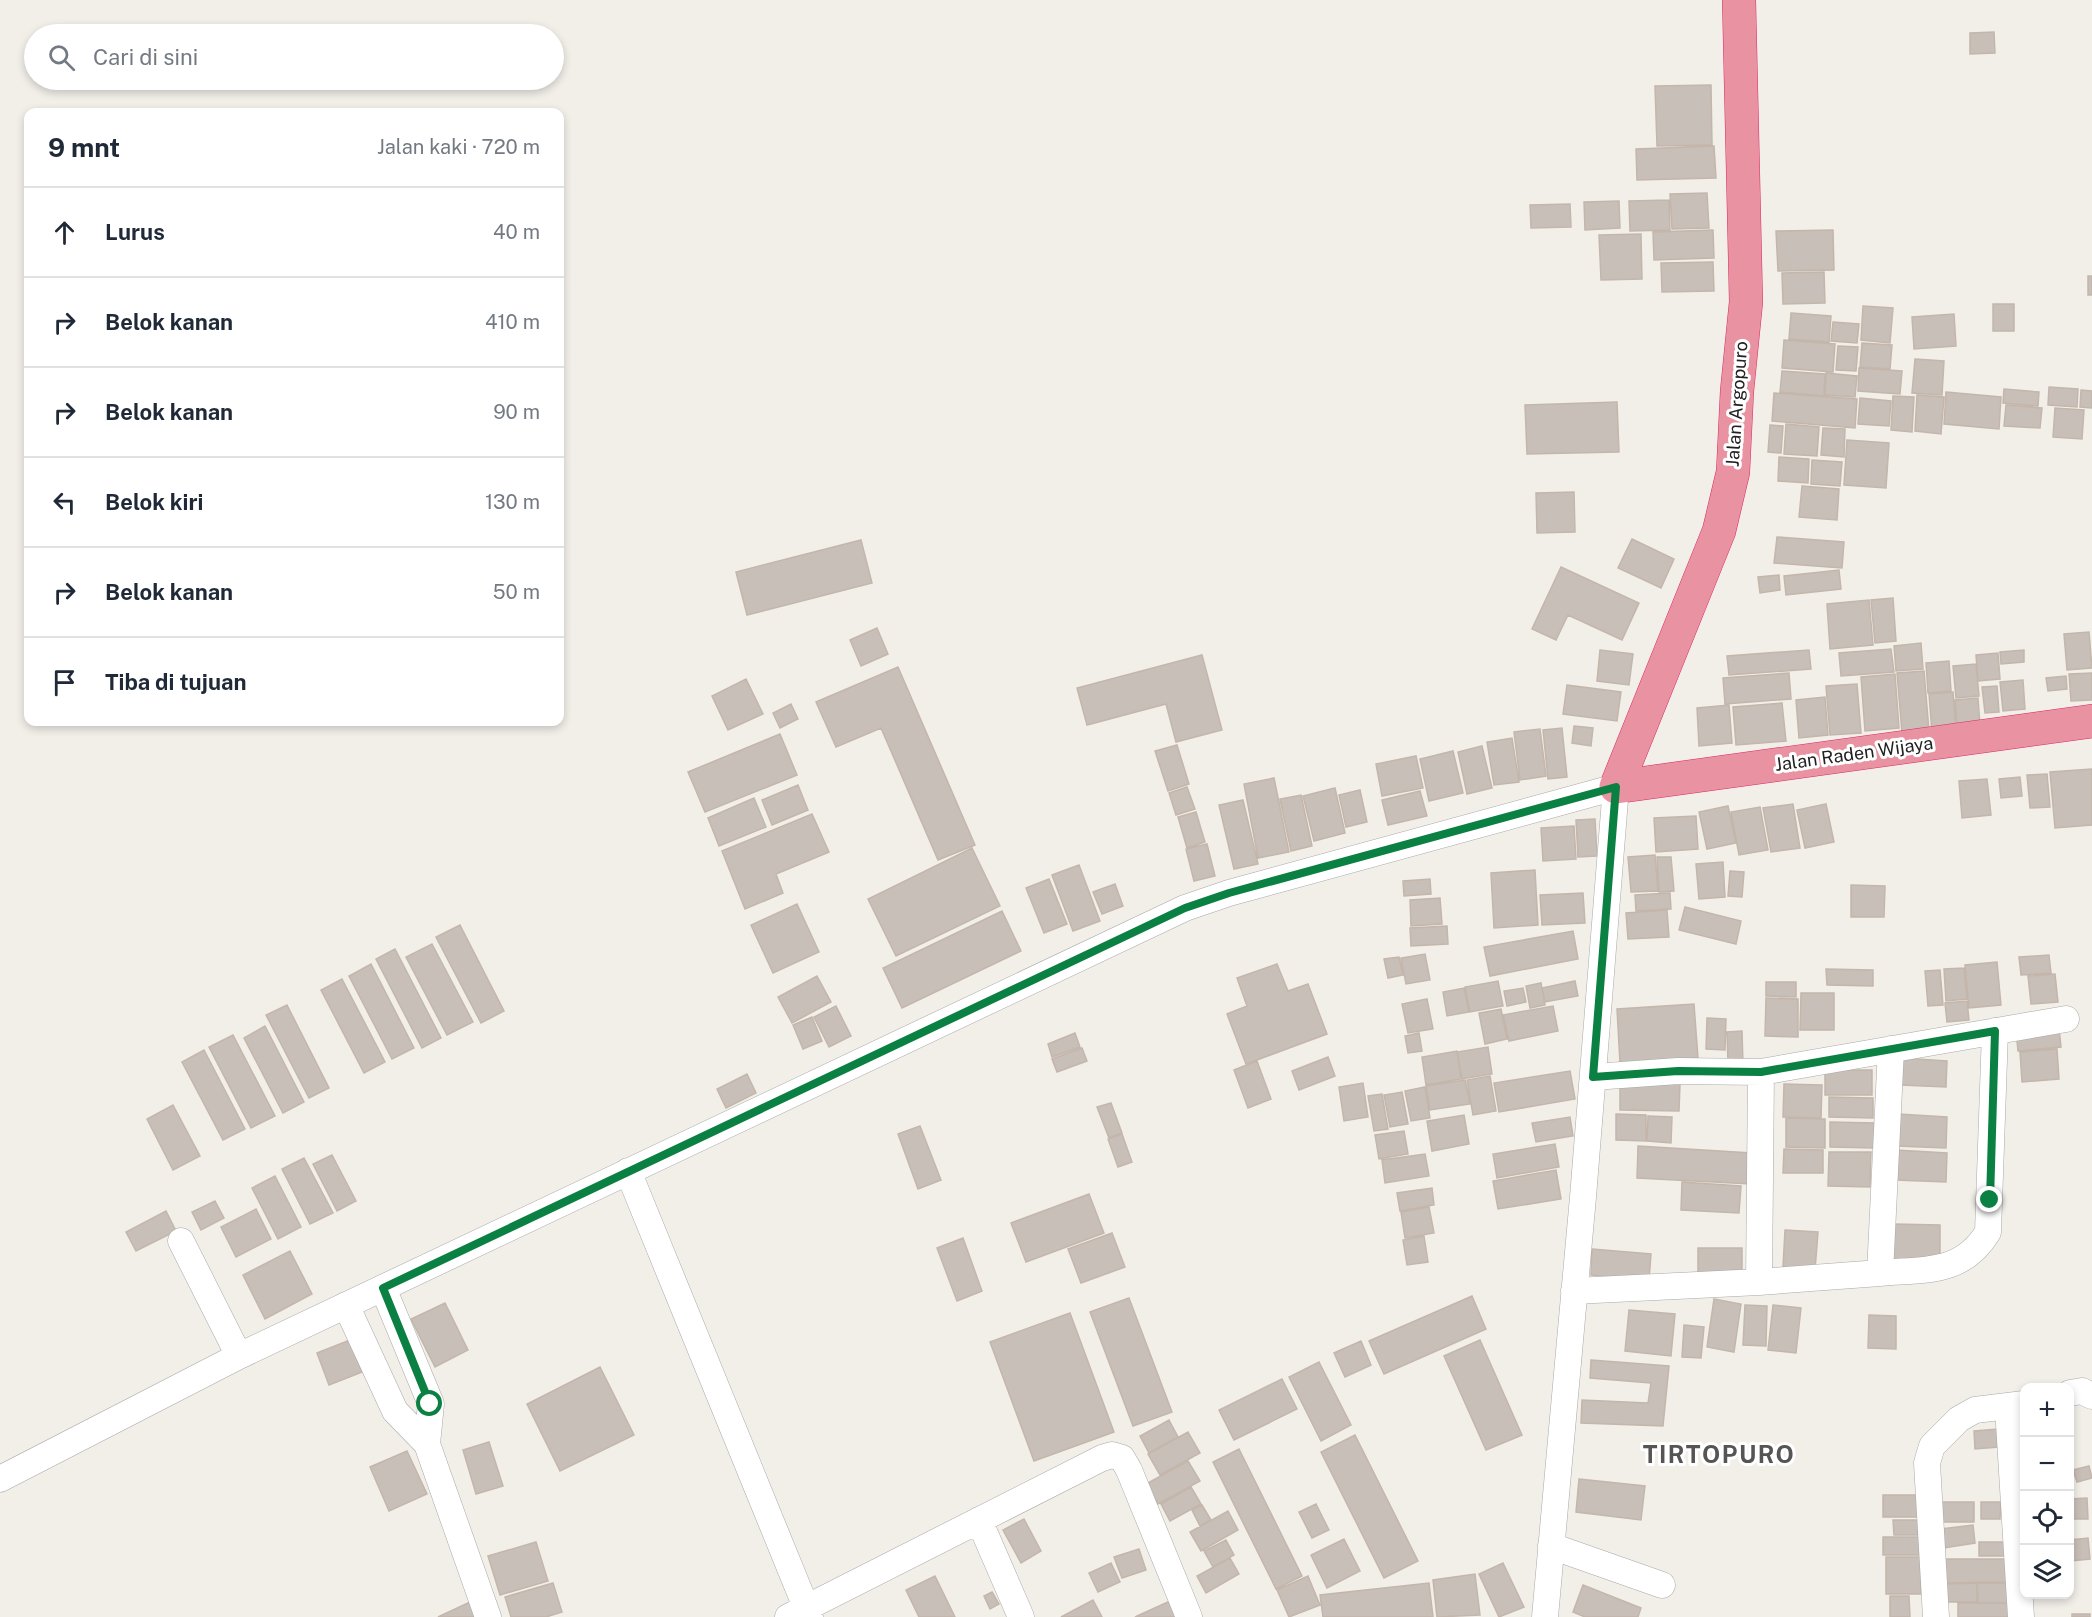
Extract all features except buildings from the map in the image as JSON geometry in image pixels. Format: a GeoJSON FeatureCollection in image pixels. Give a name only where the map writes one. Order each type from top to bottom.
{"type":"FeatureCollection","features":[{"type":"Feature","properties":{"kind":"highway","name":"Jalan Argopuro"},"geometry":{"type":"LineString","coordinates":[[1616,787],[1719,531],[1733,472],[1737,391],[1746,293],[1739,0]]}},
{"type":"Feature","properties":{"kind":"highway","name":"Jalan Raden Wijaya"},"geometry":{"type":"LineString","coordinates":[[1616,787],[2092,721]]}},
{"type":"Feature","properties":{"kind":"street"},"geometry":{"type":"LineString","coordinates":[[0,1479],[239,1356],[1185,908],[1229,893],[1616,787],[1593,1077],[1545,1617]]}},
{"type":"Feature","properties":{"kind":"street"},"geometry":{"type":"LineString","coordinates":[[1593,1077],[1678,1071],[1761,1072],[2066,1019]]}},
{"type":"Feature","properties":{"kind":"street"},"geometry":{"type":"LineString","coordinates":[[1574,1291],[1759,1282],[1880,1273],[1947,1267],[1968,1256],[1979,1247],[1988,1232],[1995,1031]]}},
{"type":"Feature","properties":{"kind":"street"},"geometry":{"type":"LineString","coordinates":[[1880,1273],[1891,1049]]}},
{"type":"Feature","properties":{"kind":"street"},"geometry":{"type":"LineString","coordinates":[[1759,1282],[1761,1072]]}},
{"type":"Feature","properties":{"kind":"street"},"geometry":{"type":"LineString","coordinates":[[628,1171],[801,1614],[979,1520],[1112,1455],[1122,1458],[1189,1617]]}},
{"type":"Feature","properties":{"kind":"street"},"geometry":{"type":"LineString","coordinates":[[181,1241],[239,1356]]}},
{"type":"Feature","properties":{"kind":"street"},"geometry":{"type":"LineString","coordinates":[[383,1288],[430,1404],[427,1444],[488,1617]]}},
{"type":"Feature","properties":{"kind":"street"},"geometry":{"type":"LineString","coordinates":[[346,1305],[395,1411],[427,1444]]}},
{"type":"Feature","properties":{"kind":"street"},"geometry":{"type":"LineString","coordinates":[[2074,1393],[2082,1391],[2092,1396]]}},
{"type":"Feature","properties":{"kind":"street"},"geometry":{"type":"LineString","coordinates":[[1936,1617],[1927,1463],[1932,1446],[1959,1419],[1975,1410],[2016,1405],[2022,1617]]}},
{"type":"Feature","properties":{"kind":"street"},"geometry":{"type":"LineString","coordinates":[[979,1520],[1021,1617]]}},
{"type":"Feature","properties":{"kind":"street"},"geometry":{"type":"LineString","coordinates":[[1551,1546],[1662,1585]]}},
{"type":"Feature","properties":{"kind":"district","name":"TIRTOPURO"},"geometry":{"type":"Point","coordinates":[1719,1455]}},
{"type":"Feature","properties":{"kind":"route"},"geometry":{"type":"LineString","coordinates":[[430,1404],[383,1288],[1185,908],[1229,893],[1616,787],[1593,1077],[1678,1071],[1761,1072],[1995,1031],[1990,1200]]}}]}
